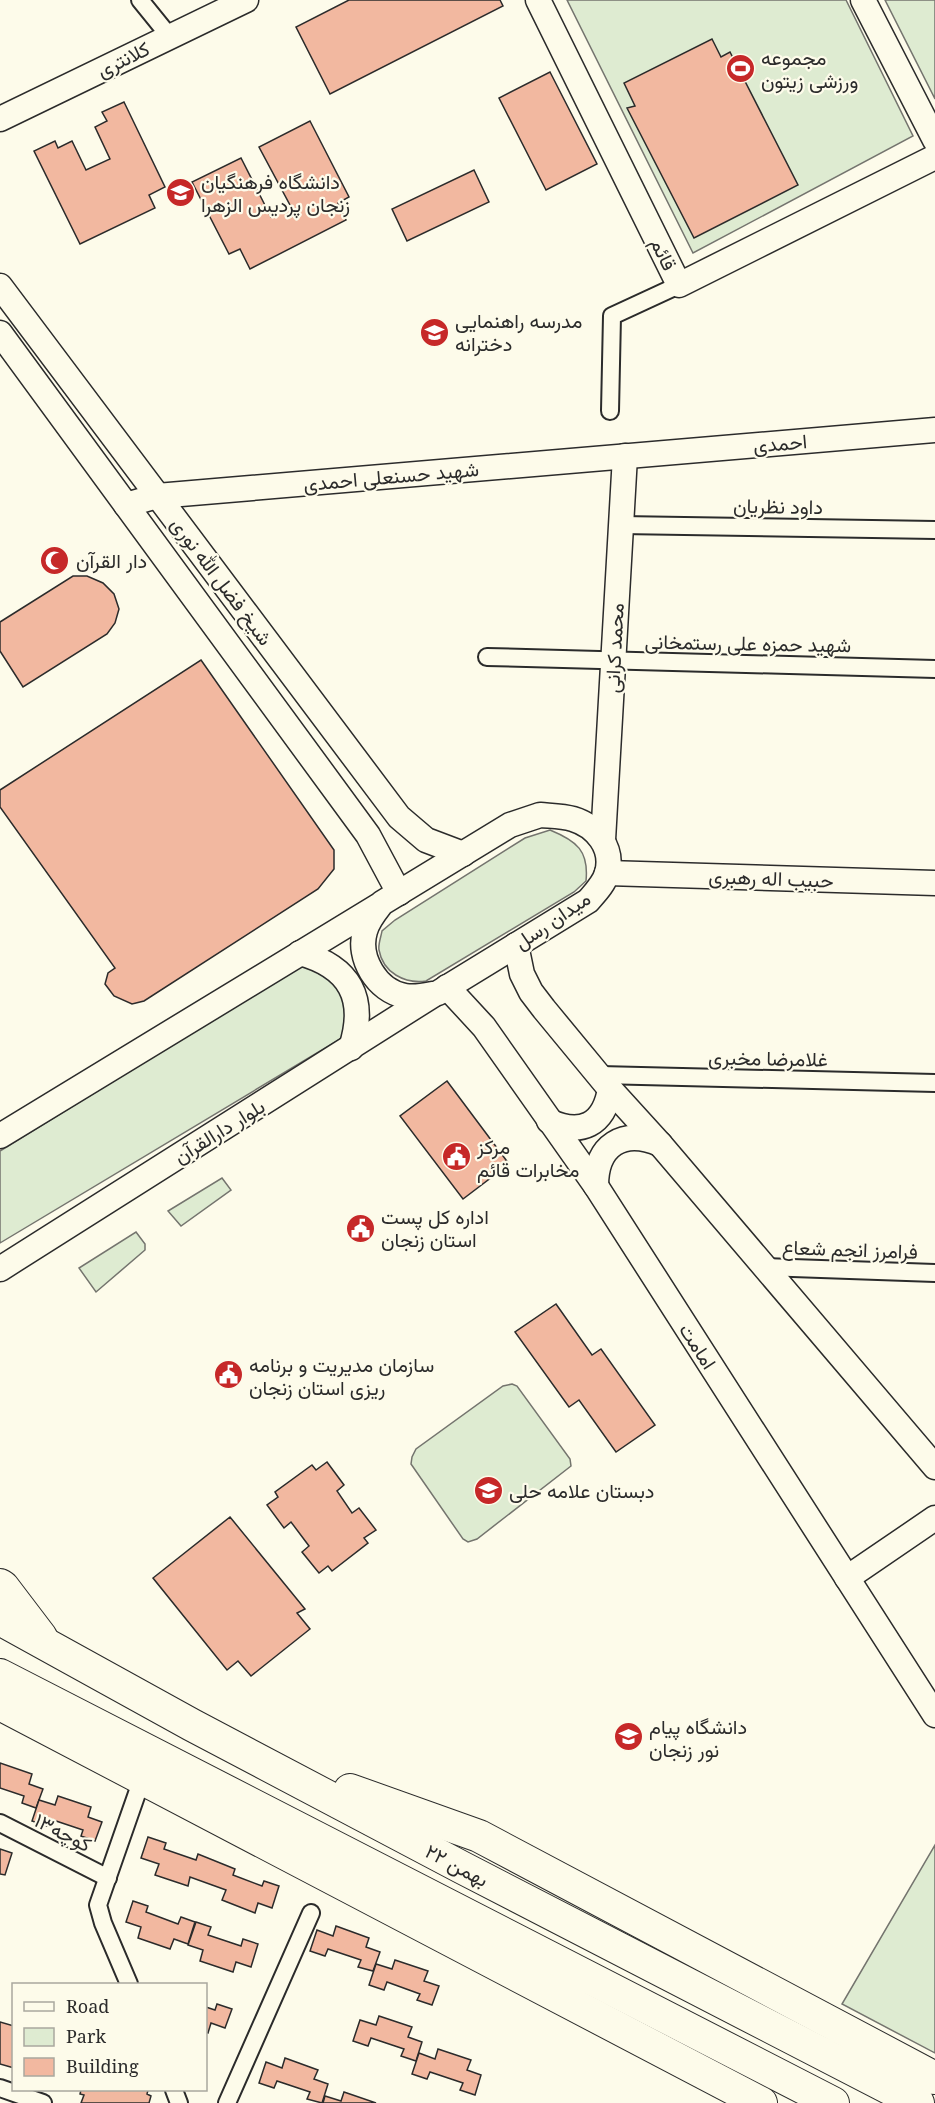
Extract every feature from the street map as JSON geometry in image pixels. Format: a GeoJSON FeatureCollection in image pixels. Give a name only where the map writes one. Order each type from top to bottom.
{"type":"FeatureCollection","features":[{"type":"Feature","properties":{"kind":"highway"},"geometry":{"type":"LineString","coordinates":[[0,1585],[47,1645]]}},
{"type":"Feature","properties":{"kind":"highway","name":"۲۲ بهمن"},"geometry":{"type":"LineString","coordinates":[[0,1619],[192,1725],[918,2103]]}},
{"type":"Feature","properties":{"kind":"highway","name":"۲۲ بهمن"},"geometry":{"type":"LineString","coordinates":[[0,1674],[833,2103]]}},
{"type":"Feature","properties":{"kind":"highway"},"geometry":{"type":"LineString","coordinates":[[0,1704],[761,2103]]}},
{"type":"Feature","properties":{"kind":"highway"},"geometry":{"type":"LineString","coordinates":[[192,1725],[334,1783],[479,1836],[935,2078]]}},
{"type":"Feature","properties":{"kind":"main road","name":"کلانتری"},"geometry":{"type":"LineString","coordinates":[[0,119],[246,0]]}},
{"type":"Feature","properties":{"kind":"main road","name":"قائم"},"geometry":{"type":"LineString","coordinates":[[538,0],[679,285],[935,157]]}},
{"type":"Feature","properties":{"kind":"main road"},"geometry":{"type":"LineString","coordinates":[[862,0],[935,140]]}},
{"type":"Feature","properties":{"kind":"main road","name":"شیخ فضل الله نوری"},"geometry":{"type":"LineString","coordinates":[[0,286],[399,817],[426,840],[463,854]]}},
{"type":"Feature","properties":{"kind":"main road","name":"شیخ فضل الله نوری"},"geometry":{"type":"LineString","coordinates":[[0,333],[368,835],[390,898]]}},
{"type":"Feature","properties":{"kind":"main road","name":"احمدی"},"geometry":{"type":"LineString","coordinates":[[625,456],[935,430]]}},
{"type":"Feature","properties":{"kind":"main road","name":"شهید حسنعلی احمدی"},"geometry":{"type":"LineString","coordinates":[[126,505],[157,496],[625,456]]}},
{"type":"Feature","properties":{"kind":"main road","name":"محمد کرانی"},"geometry":{"type":"LineString","coordinates":[[603,840],[625,456]]}},
{"type":"Feature","properties":{"kind":"main road","name":"میدان رسل"},"geometry":{"type":"LineString","coordinates":[[540,815],[572,819],[589,826],[603,840],[608,855],[607,873],[599,888],[588,901],[443,990],[417,997],[404,996],[389,990],[371,972],[363,948],[364,931],[371,916],[390,898],[510,825],[540,815]]}},
{"type":"Feature","properties":{"kind":"main road","name":"حبیب اله رهبری"},"geometry":{"type":"LineString","coordinates":[[607,873],[935,883]]}},
{"type":"Feature","properties":{"kind":"main road"},"geometry":{"type":"LineString","coordinates":[[0,1136],[390,898]]}},
{"type":"Feature","properties":{"kind":"main road"},"geometry":{"type":"LineString","coordinates":[[516,945],[522,974],[531,992],[605,1082],[935,1467]]}},
{"type":"Feature","properties":{"kind":"main road"},"geometry":{"type":"LineString","coordinates":[[300,953],[320,959],[338,970],[350,987],[357,1007],[357,1028],[351,1048]]}},
{"type":"Feature","properties":{"kind":"main road","name":"بلوار دارالقرآن"},"geometry":{"type":"LineString","coordinates":[[0,1269],[443,990]]}},
{"type":"Feature","properties":{"kind":"main road","name":"امامت"},"geometry":{"type":"LineString","coordinates":[[443,990],[484,1027],[596,1186],[935,1715]]}},
{"type":"Feature","properties":{"kind":"main road"},"geometry":{"type":"LineString","coordinates":[[549,1121],[565,1128],[582,1127],[597,1120],[607,1106],[605,1082]]}},
{"type":"Feature","properties":{"kind":"main road"},"geometry":{"type":"LineString","coordinates":[[596,1186],[596,1169],[603,1155],[614,1143],[629,1137],[645,1138],[660,1144]]}},
{"type":"Feature","properties":{"kind":"main road"},"geometry":{"type":"LineString","coordinates":[[847,1578],[935,1518]]}},
{"type":"Feature","properties":{"kind":"street"},"geometry":{"type":"LineString","coordinates":[[140,0],[170,37]]}},
{"type":"Feature","properties":{"kind":"street"},"geometry":{"type":"LineString","coordinates":[[610,411],[612,316],[679,285]]}},
{"type":"Feature","properties":{"kind":"street","name":"داود نظریان"},"geometry":{"type":"LineString","coordinates":[[621,525],[935,530]]}},
{"type":"Feature","properties":{"kind":"street","name":"شهید حمزه علی رستمخانی"},"geometry":{"type":"LineString","coordinates":[[487,657],[935,669]]}},
{"type":"Feature","properties":{"kind":"street","name":"غلامرضا مخبری"},"geometry":{"type":"LineString","coordinates":[[605,1082],[935,1083]]}},
{"type":"Feature","properties":{"kind":"street","name":"فرامرز انجم شعاع"},"geometry":{"type":"LineString","coordinates":[[764,1267],[935,1273]]}},
{"type":"Feature","properties":{"kind":"street"},"geometry":{"type":"LineString","coordinates":[[129,1983],[103,1923],[98,1905],[142,1779]]}},
{"type":"Feature","properties":{"kind":"street","name":"کوچه۱۳"},"geometry":{"type":"LineString","coordinates":[[0,1823],[108,1878]]}},
{"type":"Feature","properties":{"kind":"street"},"geometry":{"type":"LineString","coordinates":[[227,2103],[311,1913]]}},
{"type":"Feature","properties":{"kind":"street"},"geometry":{"type":"LineString","coordinates":[[0,2088],[43,2103]]}},
{"type":"Feature","properties":{"kind":"green space","name":"مجموعه ورزشی زیتون"},"geometry":{"type":"Polygon","coordinates":[[[567,0],[846,0],[913,136],[693,253],[567,0]]]}},
{"type":"Feature","properties":{"kind":"green space"},"geometry":{"type":"Polygon","coordinates":[[[885,0],[935,0],[935,99],[885,0]]]}},
{"type":"Feature","properties":{"kind":"green space"},"geometry":{"type":"Polygon","coordinates":[[[550,830],[574,843],[583,855],[586,881],[574,892],[426,981],[410,981],[390,971],[381,958],[379,950],[382,931],[395,920],[525,838],[550,830]]]}},
{"type":"Feature","properties":{"kind":"green space"},"geometry":{"type":"Polygon","coordinates":[[[303,964],[323,970],[344,997],[348,1026],[342,1038],[0,1243],[0,1151],[303,964]]]}},
{"type":"Feature","properties":{"kind":"green space"},"geometry":{"type":"Polygon","coordinates":[[[222,1178],[231,1190],[181,1226],[168,1211],[222,1178]]]}},
{"type":"Feature","properties":{"kind":"green space"},"geometry":{"type":"Polygon","coordinates":[[[136,1232],[145,1244],[145,1250],[96,1292],[79,1268],[136,1232]]]}},
{"type":"Feature","properties":{"kind":"green space"},"geometry":{"type":"Polygon","coordinates":[[[512,1384],[517,1386],[570,1459],[571,1466],[477,1539],[468,1542],[463,1539],[411,1464],[412,1457],[416,1449],[503,1386],[512,1384]]]}},
{"type":"Feature","properties":{"kind":"green space"},"geometry":{"type":"Polygon","coordinates":[[[935,1845],[935,2053],[842,2004],[935,1845]]]}},
{"type":"Feature","properties":{"kind":"building"},"geometry":{"type":"Polygon","coordinates":[[[349,0],[500,0],[503,6],[330,94],[296,27],[349,0]]]}},
{"type":"Feature","properties":{"kind":"building"},"geometry":{"type":"Polygon","coordinates":[[[712,39],[721,57],[730,52],[798,185],[694,238],[627,108],[635,106],[624,83],[712,39]]]}},
{"type":"Feature","properties":{"kind":"building"},"geometry":{"type":"Polygon","coordinates":[[[550,72],[597,164],[546,190],[499,98],[550,72]]]}},
{"type":"Feature","properties":{"kind":"building"},"geometry":{"type":"Polygon","coordinates":[[[124,102],[165,187],[149,195],[155,208],[80,244],[34,151],[55,141],[58,148],[72,141],[86,170],[110,159],[95,127],[107,121],[102,112],[124,102]]]}},
{"type":"Feature","properties":{"kind":"building"},"geometry":{"type":"Polygon","coordinates":[[[310,121],[349,197],[338,203],[346,220],[250,269],[240,249],[229,254],[192,182],[241,158],[271,217],[291,207],[259,147],[310,121]]]}},
{"type":"Feature","properties":{"kind":"building"},"geometry":{"type":"Polygon","coordinates":[[[474,170],[489,202],[407,241],[392,209],[474,170]]]}},
{"type":"Feature","properties":{"kind":"building"},"geometry":{"type":"Polygon","coordinates":[[[73,576],[87,576],[103,583],[114,594],[119,609],[115,623],[107,634],[23,687],[0,651],[0,622],[73,576]]]}},
{"type":"Feature","properties":{"kind":"building"},"geometry":{"type":"Polygon","coordinates":[[[201,660],[334,850],[334,869],[318,889],[144,1001],[132,1004],[114,996],[105,984],[108,973],[115,968],[0,807],[0,790],[201,660]]]}},
{"type":"Feature","properties":{"kind":"building"},"geometry":{"type":"Polygon","coordinates":[[[447,1081],[509,1164],[463,1199],[400,1116],[447,1081]]]}},
{"type":"Feature","properties":{"kind":"building"},"geometry":{"type":"Polygon","coordinates":[[[556,1304],[592,1355],[601,1349],[655,1425],[616,1452],[579,1400],[569,1407],[515,1332],[556,1304]]]}},
{"type":"Feature","properties":{"kind":"building"},"geometry":{"type":"Polygon","coordinates":[[[327,1462],[344,1485],[337,1491],[352,1513],[359,1508],[376,1530],[364,1538],[368,1543],[332,1571],[328,1566],[319,1573],[302,1552],[309,1546],[291,1522],[284,1528],[267,1505],[278,1497],[275,1492],[312,1465],[316,1470],[327,1462]]]}},
{"type":"Feature","properties":{"kind":"building"},"geometry":{"type":"Polygon","coordinates":[[[230,1517],[305,1609],[297,1613],[310,1629],[251,1676],[238,1661],[227,1670],[153,1578],[230,1517]]]}},
{"type":"Feature","properties":{"kind":"building"},"geometry":{"type":"Polygon","coordinates":[[[0,1763],[32,1774],[29,1784],[43,1789],[36,1808],[22,1803],[24,1796],[0,1788],[0,1763]]]}},
{"type":"Feature","properties":{"kind":"building"},"geometry":{"type":"Polygon","coordinates":[[[58,1796],[91,1807],[88,1817],[102,1822],[95,1841],[81,1836],[83,1830],[50,1819],[47,1826],[32,1821],[39,1800],[55,1805],[58,1796]]]}},
{"type":"Feature","properties":{"kind":"building"},"geometry":{"type":"Polygon","coordinates":[[[148,1837],[166,1843],[164,1849],[196,1860],[198,1854],[235,1869],[233,1875],[262,1886],[264,1881],[279,1886],[272,1908],[258,1903],[255,1913],[222,1900],[226,1890],[190,1877],[188,1886],[155,1875],[159,1864],[141,1858],[148,1837]]]}},
{"type":"Feature","properties":{"kind":"building"},"geometry":{"type":"Polygon","coordinates":[[[0,1849],[12,1853],[5,1875],[0,1874],[0,1849]]]}},
{"type":"Feature","properties":{"kind":"building"},"geometry":{"type":"Polygon","coordinates":[[[133,1901],[148,1906],[146,1912],[178,1924],[181,1917],[195,1922],[188,1944],[174,1939],[170,1949],[138,1938],[141,1927],[126,1922],[133,1901]]]}},
{"type":"Feature","properties":{"kind":"building"},"geometry":{"type":"Polygon","coordinates":[[[196,1922],[211,1927],[208,1935],[241,1946],[243,1939],[258,1944],[251,1967],[236,1962],[233,1972],[200,1961],[203,1950],[188,1945],[196,1922]]]}},
{"type":"Feature","properties":{"kind":"building"},"geometry":{"type":"Polygon","coordinates":[[[336,1926],[369,1938],[366,1947],[380,1952],[373,1971],[358,1967],[361,1960],[328,1949],[325,1956],[310,1951],[317,1930],[333,1936],[336,1926]]]}},
{"type":"Feature","properties":{"kind":"building"},"geometry":{"type":"Polygon","coordinates":[[[395,1960],[428,1971],[424,1981],[439,1986],[432,2005],[417,2000],[420,1994],[387,1982],[384,1990],[369,1985],[376,1964],[392,1969],[395,1960]]]}},
{"type":"Feature","properties":{"kind":"building"},"geometry":{"type":"Polygon","coordinates":[[[217,2004],[232,2009],[225,2028],[211,2023],[208,2033],[207,2007],[215,2010],[217,2004]]]}},
{"type":"Feature","properties":{"kind":"building"},"geometry":{"type":"Polygon","coordinates":[[[379,2016],[412,2027],[408,2037],[422,2042],[416,2061],[401,2056],[404,2049],[371,2038],[368,2046],[353,2041],[360,2020],[376,2025],[379,2016]]]}},
{"type":"Feature","properties":{"kind":"building"},"geometry":{"type":"Polygon","coordinates":[[[0,2022],[12,2025],[12,2067],[0,2064],[0,2022]]]}},
{"type":"Feature","properties":{"kind":"building"},"geometry":{"type":"Polygon","coordinates":[[[438,2049],[471,2060],[467,2070],[481,2075],[475,2095],[460,2090],[463,2083],[430,2072],[427,2079],[412,2074],[419,2053],[435,2059],[438,2049]]]}},
{"type":"Feature","properties":{"kind":"building"},"geometry":{"type":"Polygon","coordinates":[[[285,2058],[318,2070],[314,2079],[328,2084],[322,2103],[307,2099],[310,2092],[277,2081],[274,2088],[259,2083],[266,2062],[282,2068],[285,2058]]]}},
{"type":"Feature","properties":{"kind":"building"},"geometry":{"type":"Polygon","coordinates":[[[81,2091],[148,2091],[147,2094],[151,2096],[149,2103],[81,2103],[84,2095],[80,2094],[81,2091]]]}},
{"type":"Feature","properties":{"kind":"building"},"geometry":{"type":"Polygon","coordinates":[[[344,2092],[376,2103],[323,2103],[325,2096],[341,2101],[344,2092]]]}},
{"type":"Feature","properties":{"kind":"place","name":"مجموعه ورزشی زیتون"},"geometry":{"type":"Point","coordinates":[740,68]}},
{"type":"Feature","properties":{"kind":"place","name":"دانشگاه فرهنگیان زنجان پردیس الزهرا"},"geometry":{"type":"Point","coordinates":[180,193]}},
{"type":"Feature","properties":{"kind":"place","name":"مدرسه راهنمایی دخترانه"},"geometry":{"type":"Point","coordinates":[434,332]}},
{"type":"Feature","properties":{"kind":"place","name":"دار القرآن"},"geometry":{"type":"Point","coordinates":[55,560]}},
{"type":"Feature","properties":{"kind":"place","name":"مرکز مخابرات قائم"},"geometry":{"type":"Point","coordinates":[456,1157]}},
{"type":"Feature","properties":{"kind":"place","name":"اداره کل پست استان زنجان"},"geometry":{"type":"Point","coordinates":[360,1228]}},
{"type":"Feature","properties":{"kind":"place","name":"سازمان مدیریت و برنامه ریزی استان زنجان"},"geometry":{"type":"Point","coordinates":[228,1375]}},
{"type":"Feature","properties":{"kind":"place","name":"دبستان علامه حلی"},"geometry":{"type":"Point","coordinates":[488,1490]}},
{"type":"Feature","properties":{"kind":"place","name":"دانشگاه پیام نور زنجان"},"geometry":{"type":"Point","coordinates":[628,1737]}}]}
